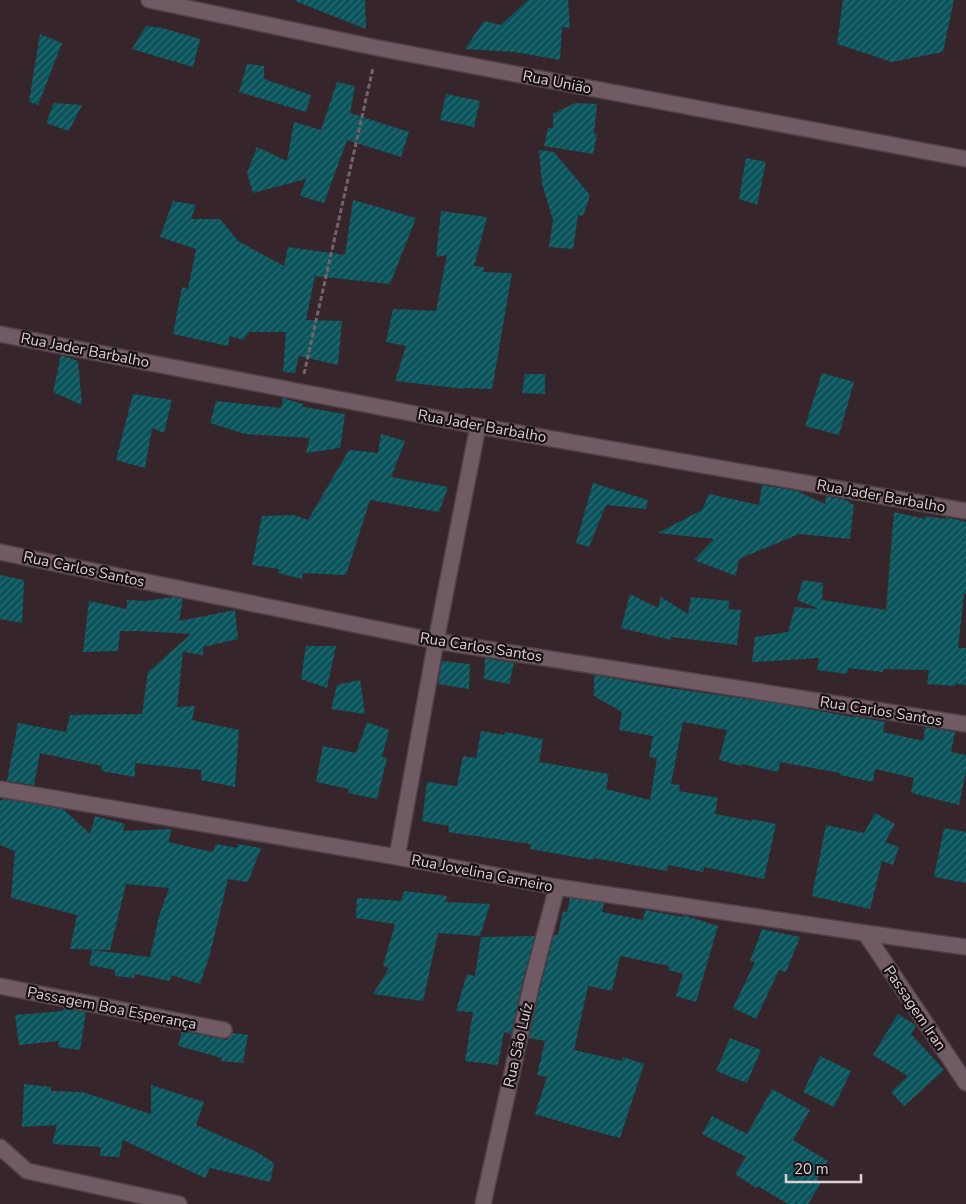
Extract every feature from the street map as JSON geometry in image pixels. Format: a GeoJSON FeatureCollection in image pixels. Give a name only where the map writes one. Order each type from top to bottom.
{"type":"FeatureCollection","features":[{"type":"Feature","properties":{"kind":"street","name":"Rua União"},"geometry":{"type":"LineString","coordinates":[[149,0],[378,48],[966,159]]}},
{"type":"Feature","properties":{"kind":"street","name":"Rua Jader Barbalho"},"geometry":{"type":"LineString","coordinates":[[0,334],[478,426],[966,511]]}},
{"type":"Feature","properties":{"kind":"street"},"geometry":{"type":"LineString","coordinates":[[397,857],[436,641],[478,426]]}},
{"type":"Feature","properties":{"kind":"street","name":"Rua Carlos Santos"},"geometry":{"type":"LineString","coordinates":[[0,552],[436,641],[966,724]]}},
{"type":"Feature","properties":{"kind":"street","name":"Rua Jovelina Carneiro"},"geometry":{"type":"LineString","coordinates":[[0,789],[397,857],[557,888],[966,947]]}},
{"type":"Feature","properties":{"kind":"street","name":"Rua São Luíz"},"geometry":{"type":"LineString","coordinates":[[483,1204],[532,982],[557,888]]}},
{"type":"Feature","properties":{"kind":"street","name":"Passagem Iran"},"geometry":{"type":"LineString","coordinates":[[865,933],[966,1083]]}},
{"type":"Feature","properties":{"kind":"street","name":"Passagem Boa Esperança"},"geometry":{"type":"LineString","coordinates":[[0,986],[224,1030]]}},
{"type":"Feature","properties":{"kind":"street"},"geometry":{"type":"LineString","coordinates":[[0,1147],[28,1171],[179,1204]]}},
{"type":"Feature","properties":{"kind":"path"},"geometry":{"type":"LineString","coordinates":[[300,391],[378,48]]}},
{"type":"Feature","properties":{"kind":"building"},"geometry":{"type":"Polygon","coordinates":[[[365,0],[366,29],[295,1],[365,0]]]}},
{"type":"Feature","properties":{"kind":"building"},"geometry":{"type":"Polygon","coordinates":[[[528,0],[568,0],[570,28],[562,27],[560,60],[515,52],[465,49],[484,21],[501,25],[528,0]]]}},
{"type":"Feature","properties":{"kind":"building"},"geometry":{"type":"Polygon","coordinates":[[[843,0],[954,0],[943,52],[892,62],[837,44],[843,0]]]}},
{"type":"Feature","properties":{"kind":"building"},"geometry":{"type":"Polygon","coordinates":[[[146,26],[162,28],[200,39],[193,67],[132,49],[146,26]]]}},
{"type":"Feature","properties":{"kind":"building"},"geometry":{"type":"Polygon","coordinates":[[[40,34],[62,43],[38,105],[29,102],[40,34]]]}},
{"type":"Feature","properties":{"kind":"building"},"geometry":{"type":"Polygon","coordinates":[[[247,64],[264,66],[264,79],[311,95],[306,112],[239,92],[247,64]]]}},
{"type":"Feature","properties":{"kind":"building"},"geometry":{"type":"Polygon","coordinates":[[[337,82],[355,86],[350,113],[409,132],[401,157],[347,140],[324,203],[300,196],[306,179],[253,193],[247,173],[257,147],[287,161],[294,122],[321,130],[337,82]]]}},
{"type":"Feature","properties":{"kind":"building"},"geometry":{"type":"Polygon","coordinates":[[[446,94],[480,101],[474,127],[440,120],[446,94]]]}},
{"type":"Feature","properties":{"kind":"building"},"geometry":{"type":"Polygon","coordinates":[[[54,103],[82,105],[69,131],[46,123],[54,103]]]}},
{"type":"Feature","properties":{"kind":"building"},"geometry":{"type":"Polygon","coordinates":[[[575,103],[597,104],[594,134],[597,134],[593,154],[544,146],[548,128],[553,128],[553,114],[575,103]]]}},
{"type":"Feature","properties":{"kind":"building"},"geometry":{"type":"Polygon","coordinates":[[[539,150],[554,152],[590,195],[583,216],[578,215],[573,249],[549,247],[553,220],[542,184],[539,150]]]}},
{"type":"Feature","properties":{"kind":"building"},"geometry":{"type":"Polygon","coordinates":[[[746,158],[766,162],[757,205],[739,199],[746,158]]]}},
{"type":"Feature","properties":{"kind":"building"},"geometry":{"type":"Polygon","coordinates":[[[353,200],[416,218],[390,284],[315,276],[306,320],[342,321],[338,365],[299,356],[295,373],[283,372],[286,332],[249,332],[243,340],[230,336],[228,346],[173,334],[182,287],[188,289],[196,249],[160,237],[173,201],[196,205],[191,219],[220,219],[238,241],[284,266],[288,247],[345,255],[353,200]]]}},
{"type":"Feature","properties":{"kind":"building"},"geometry":{"type":"Polygon","coordinates":[[[441,211],[487,217],[474,266],[484,267],[483,272],[512,273],[492,389],[465,389],[395,381],[406,346],[386,342],[393,309],[436,311],[447,255],[436,257],[441,211]]]}},
{"type":"Feature","properties":{"kind":"building"},"geometry":{"type":"Polygon","coordinates":[[[61,355],[78,361],[82,405],[53,392],[61,355]]]}},
{"type":"Feature","properties":{"kind":"building"},"geometry":{"type":"Polygon","coordinates":[[[822,373],[854,382],[839,435],[805,426],[822,373]]]}},
{"type":"Feature","properties":{"kind":"building"},"geometry":{"type":"Polygon","coordinates":[[[525,374],[545,374],[545,394],[522,393],[525,374]]]}},
{"type":"Feature","properties":{"kind":"building"},"geometry":{"type":"Polygon","coordinates":[[[133,394],[172,400],[164,433],[152,428],[145,468],[116,460],[133,394]]]}},
{"type":"Feature","properties":{"kind":"building"},"geometry":{"type":"Polygon","coordinates":[[[283,398],[303,404],[303,407],[345,414],[340,448],[306,453],[310,438],[245,434],[210,423],[216,401],[281,408],[283,398]]]}},
{"type":"Feature","properties":{"kind":"building"},"geometry":{"type":"Polygon","coordinates":[[[381,434],[405,441],[391,477],[448,487],[439,512],[370,500],[346,575],[303,573],[302,579],[278,573],[279,569],[252,565],[262,516],[294,515],[308,520],[349,450],[378,453],[381,434]]]}},
{"type":"Feature","properties":{"kind":"building"},"geometry":{"type":"Polygon","coordinates":[[[593,483],[648,500],[646,509],[606,505],[589,547],[576,543],[593,483]]]}},
{"type":"Feature","properties":{"kind":"building"},"geometry":{"type":"Polygon","coordinates":[[[762,485],[797,491],[825,504],[826,496],[843,499],[854,505],[850,539],[799,534],[739,559],[736,576],[694,560],[714,539],[658,533],[702,510],[709,494],[759,505],[762,485]]]}},
{"type":"Feature","properties":{"kind":"building"},"geometry":{"type":"Polygon","coordinates":[[[894,512],[925,519],[925,516],[946,519],[946,517],[966,522],[966,594],[964,594],[958,648],[966,648],[966,685],[927,684],[929,670],[883,669],[883,672],[848,668],[847,674],[817,670],[819,658],[752,662],[755,637],[788,632],[795,607],[817,609],[797,600],[803,580],[823,583],[822,600],[886,610],[894,512]]]}},
{"type":"Feature","properties":{"kind":"building"},"geometry":{"type":"Polygon","coordinates":[[[0,575],[24,580],[22,623],[0,619],[0,575]]]}},
{"type":"Feature","properties":{"kind":"building"},"geometry":{"type":"Polygon","coordinates":[[[630,594],[658,608],[661,597],[688,614],[691,597],[730,601],[728,609],[741,610],[737,645],[671,637],[671,640],[621,628],[630,594]]]}},
{"type":"Feature","properties":{"kind":"building"},"geometry":{"type":"Polygon","coordinates":[[[173,597],[183,599],[179,621],[235,610],[238,639],[203,647],[203,655],[183,652],[177,707],[195,706],[192,720],[239,730],[235,787],[201,780],[201,770],[135,763],[135,777],[101,771],[102,766],[40,753],[34,785],[7,781],[18,723],[66,732],[70,715],[142,714],[148,672],[191,634],[120,631],[118,651],[83,652],[89,601],[127,609],[127,600],[146,601],[173,597]]]}},
{"type":"Feature","properties":{"kind":"building"},"geometry":{"type":"Polygon","coordinates":[[[306,646],[336,646],[327,688],[301,679],[306,646]]]}},
{"type":"Feature","properties":{"kind":"building"},"geometry":{"type":"Polygon","coordinates":[[[485,658],[514,663],[509,684],[484,679],[485,658]]]}},
{"type":"Feature","properties":{"kind":"building"},"geometry":{"type":"Polygon","coordinates":[[[442,661],[470,664],[469,689],[438,684],[442,661]]]}},
{"type":"Feature","properties":{"kind":"building"},"geometry":{"type":"Polygon","coordinates":[[[594,675],[885,722],[883,732],[923,741],[925,727],[955,732],[951,752],[966,755],[966,771],[959,805],[911,793],[914,778],[875,769],[873,782],[840,775],[840,773],[780,762],[778,772],[719,760],[727,730],[683,722],[671,784],[680,785],[679,791],[718,798],[715,814],[776,824],[764,879],[704,867],[703,872],[668,865],[667,871],[594,858],[593,860],[530,849],[531,844],[448,832],[449,826],[422,821],[427,782],[457,786],[463,756],[476,758],[481,731],[504,735],[505,732],[543,739],[539,762],[609,774],[606,789],[650,800],[657,758],[649,757],[653,736],[619,730],[622,712],[594,696],[594,675]]]}},
{"type":"Feature","properties":{"kind":"building"},"geometry":{"type":"Polygon","coordinates":[[[360,680],[365,714],[331,709],[337,685],[360,680]]]}},
{"type":"Feature","properties":{"kind":"building"},"geometry":{"type":"Polygon","coordinates":[[[367,722],[389,730],[382,757],[387,758],[377,799],[348,793],[349,789],[316,782],[323,746],[356,753],[367,722]]]}},
{"type":"Feature","properties":{"kind":"building"},"geometry":{"type":"Polygon","coordinates":[[[3,799],[63,809],[90,834],[95,816],[125,824],[123,831],[172,829],[168,842],[213,852],[216,844],[237,848],[238,844],[261,848],[248,882],[228,879],[210,954],[200,984],[171,975],[170,981],[135,974],[134,978],[115,976],[115,970],[89,965],[92,950],[150,957],[159,916],[169,888],[126,884],[110,950],[70,949],[77,915],[11,898],[15,851],[0,845],[0,801],[3,799]]]}},
{"type":"Feature","properties":{"kind":"building"},"geometry":{"type":"Polygon","coordinates":[[[875,813],[895,824],[885,842],[899,847],[893,865],[882,861],[870,909],[812,896],[826,825],[864,833],[875,813]]]}},
{"type":"Feature","properties":{"kind":"building"},"geometry":{"type":"Polygon","coordinates":[[[944,828],[966,832],[966,883],[934,877],[944,828]]]}},
{"type":"Feature","properties":{"kind":"building"},"geometry":{"type":"Polygon","coordinates":[[[404,891],[447,896],[445,902],[490,904],[480,936],[438,933],[423,1001],[373,994],[389,968],[383,966],[395,924],[356,918],[357,898],[401,901],[404,891]]]}},
{"type":"Feature","properties":{"kind":"building"},"geometry":{"type":"Polygon","coordinates":[[[570,898],[604,903],[602,912],[643,920],[645,910],[683,917],[683,915],[718,926],[696,1002],[676,996],[683,974],[668,970],[669,966],[620,956],[612,991],[588,986],[574,1050],[622,1061],[623,1057],[644,1064],[620,1138],[535,1114],[547,1077],[537,1075],[545,1041],[529,1038],[554,935],[558,935],[563,911],[567,912],[570,898]]]}},
{"type":"Feature","properties":{"kind":"building"},"geometry":{"type":"Polygon","coordinates":[[[762,929],[800,937],[786,972],[779,970],[756,1019],[733,1008],[755,962],[750,961],[762,929]]]}},
{"type":"Feature","properties":{"kind":"building"},"geometry":{"type":"Polygon","coordinates":[[[535,936],[511,1034],[504,1032],[498,1065],[465,1061],[473,1012],[456,1011],[467,974],[475,976],[481,937],[535,936]]]}},
{"type":"Feature","properties":{"kind":"building"},"geometry":{"type":"Polygon","coordinates":[[[64,1008],[86,1012],[80,1050],[58,1047],[59,1041],[19,1045],[15,1015],[63,1011],[64,1008]]]}},
{"type":"Feature","properties":{"kind":"building"},"geometry":{"type":"Polygon","coordinates":[[[898,1014],[916,1026],[911,1034],[944,1070],[904,1106],[891,1092],[908,1076],[873,1055],[898,1014]]]}},
{"type":"Feature","properties":{"kind":"building"},"geometry":{"type":"Polygon","coordinates":[[[182,1031],[227,1040],[233,1033],[248,1035],[243,1063],[221,1061],[222,1058],[178,1046],[182,1031]]]}},
{"type":"Feature","properties":{"kind":"building"},"geometry":{"type":"Polygon","coordinates":[[[730,1038],[761,1050],[747,1083],[716,1071],[730,1038]]]}},
{"type":"Feature","properties":{"kind":"building"},"geometry":{"type":"Polygon","coordinates":[[[820,1056],[851,1071],[834,1107],[803,1092],[820,1056]]]}},
{"type":"Feature","properties":{"kind":"building"},"geometry":{"type":"Polygon","coordinates":[[[24,1084],[51,1087],[51,1091],[82,1092],[151,1114],[151,1085],[204,1102],[196,1125],[255,1151],[274,1163],[270,1182],[210,1168],[205,1178],[123,1140],[119,1157],[100,1156],[101,1147],[52,1144],[57,1125],[22,1127],[24,1084]]]}},
{"type":"Feature","properties":{"kind":"building"},"geometry":{"type":"Polygon","coordinates":[[[772,1089],[810,1110],[793,1140],[828,1161],[817,1179],[821,1183],[808,1204],[788,1204],[758,1186],[756,1188],[735,1174],[746,1157],[702,1134],[712,1116],[747,1134],[772,1089]]]}}]}
